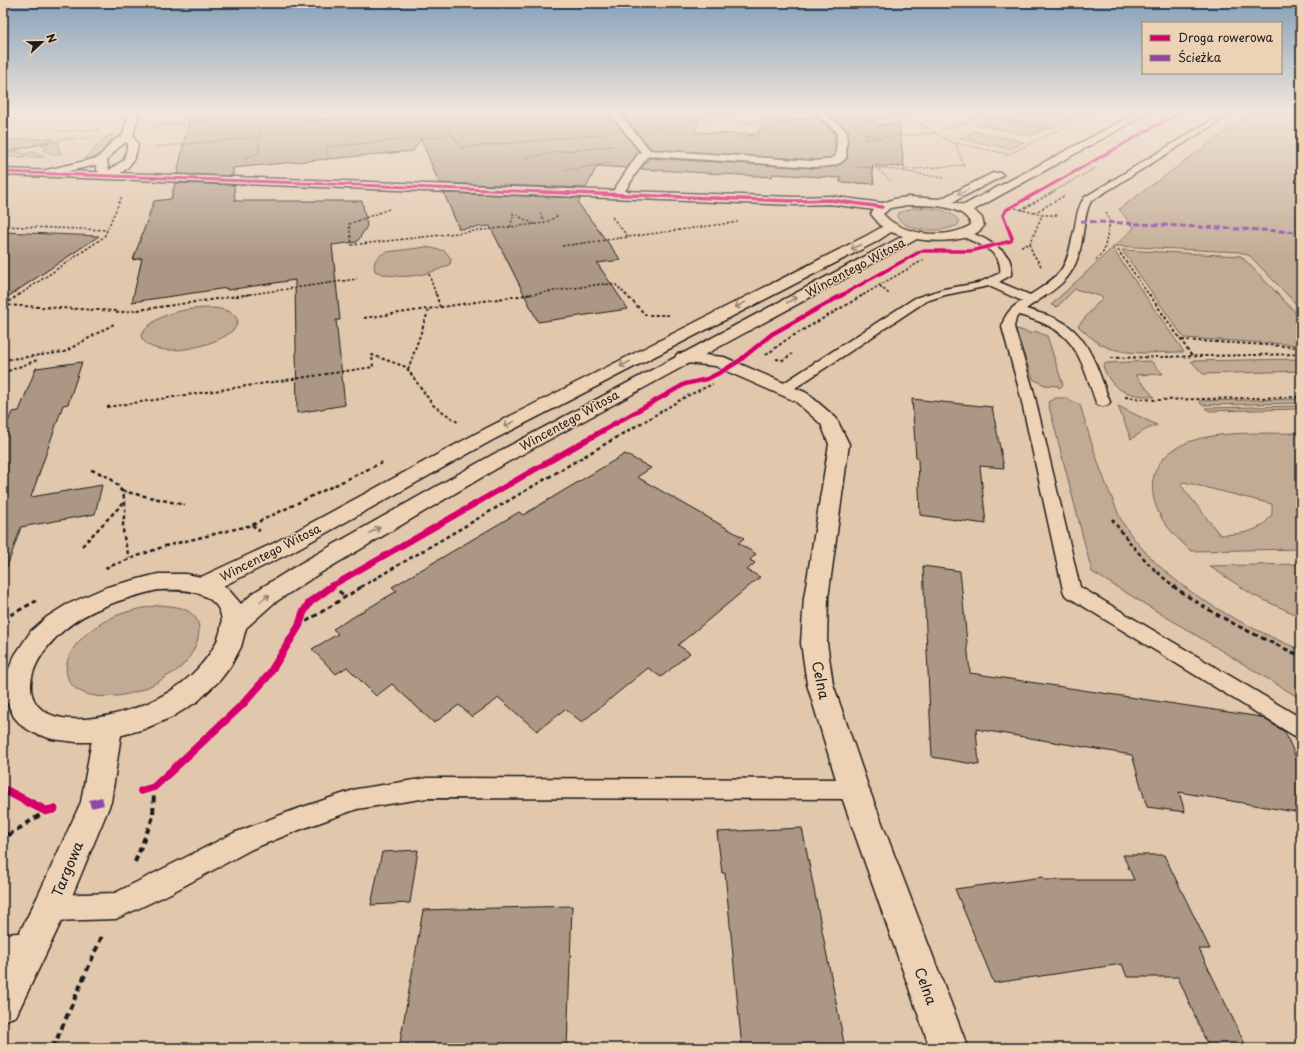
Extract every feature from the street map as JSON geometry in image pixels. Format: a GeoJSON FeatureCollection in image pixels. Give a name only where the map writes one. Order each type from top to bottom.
{"type":"FeatureCollection","features":[{"type":"Feature","properties":{"kind":"street"},"geometry":{"type":"LineString","coordinates":[[102,160],[102,168],[108,175]]}},
{"type":"Feature","properties":{"kind":"street"},"geometry":{"type":"LineString","coordinates":[[46,173],[102,160]]}},
{"type":"Feature","properties":{"kind":"street"},"geometry":{"type":"LineString","coordinates":[[108,175],[122,167],[130,160]]}},
{"type":"Feature","properties":{"kind":"street"},"geometry":{"type":"LineString","coordinates":[[618,194],[639,160]]}},
{"type":"Feature","properties":{"kind":"street"},"geometry":{"type":"LineString","coordinates":[[753,160],[813,164],[829,163],[836,160]]}},
{"type":"Feature","properties":{"kind":"street"},"geometry":{"type":"LineString","coordinates":[[964,210],[1057,160]]}},
{"type":"Feature","properties":{"kind":"street"},"geometry":{"type":"LineString","coordinates":[[942,203],[1010,168]]}},
{"type":"Feature","properties":{"kind":"street"},"geometry":{"type":"LineString","coordinates":[[3,172],[795,201],[880,211],[893,203],[908,201],[942,203],[964,210],[978,220],[978,226],[974,230],[964,234],[950,237],[914,235],[890,227],[881,221],[880,211]]}},
{"type":"Feature","properties":{"kind":"street","name":"Wincentego Witosa"},"geometry":{"type":"LineString","coordinates":[[203,586],[282,548],[484,437],[871,239],[890,227]]}},
{"type":"Feature","properties":{"kind":"street","name":"Wincentego Witosa"},"geometry":{"type":"LineString","coordinates":[[714,353],[914,235]]}},
{"type":"Feature","properties":{"kind":"street","name":"Celna"},"geometry":{"type":"LineString","coordinates":[[683,358],[714,353],[743,372],[801,397],[828,422],[839,444],[816,598],[814,643],[820,684],[854,789],[949,1048]]}},
{"type":"Feature","properties":{"kind":"street","name":"Wincentego Witosa"},"geometry":{"type":"LineString","coordinates":[[234,623],[265,597],[309,569],[499,459],[683,358]]}},
{"type":"Feature","properties":{"kind":"street"},"geometry":{"type":"LineString","coordinates":[[158,582],[182,582],[203,586],[219,595],[230,607],[234,623],[231,642],[220,663],[200,684],[167,706],[142,719],[108,728],[79,731],[53,728],[32,719],[12,707],[16,685],[13,666],[55,625],[79,608],[104,596],[131,587],[158,582]]}},
{"type":"Feature","properties":{"kind":"street","name":"Targowa"},"geometry":{"type":"LineString","coordinates":[[3,1003],[17,946],[50,908],[96,802],[108,728]]}},
{"type":"Feature","properties":{"kind":"lane"},"geometry":{"type":"LineString","coordinates":[[1152,160],[1088,199],[1084,204],[1080,216],[1072,264],[1066,272],[1043,293],[1022,302],[1008,320],[1008,327],[1026,389],[1072,590],[1301,729]]}},
{"type":"Feature","properties":{"kind":"lane"},"geometry":{"type":"LineString","coordinates":[[784,389],[919,300],[943,293],[980,287],[1005,276],[1007,269],[1006,260],[998,251],[964,234]]}},
{"type":"Feature","properties":{"kind":"lane"},"geometry":{"type":"LineString","coordinates":[[991,283],[1022,302],[1044,319],[1068,331],[1078,342],[1102,399]]}},
{"type":"Feature","properties":{"kind":"lane"},"geometry":{"type":"LineString","coordinates":[[50,908],[116,906],[160,885],[242,841],[357,799],[427,788],[854,789]]}},
{"type":"Feature","properties":{"kind":"path"},"geometry":{"type":"LineString","coordinates":[[962,160],[966,170]]}},
{"type":"Feature","properties":{"kind":"path"},"geometry":{"type":"LineString","coordinates":[[1066,177],[1093,161]]}},
{"type":"Feature","properties":{"kind":"path"},"geometry":{"type":"LineString","coordinates":[[565,170],[610,163]]}},
{"type":"Feature","properties":{"kind":"path"},"geometry":{"type":"LineString","coordinates":[[898,170],[964,166]]}},
{"type":"Feature","properties":{"kind":"path"},"geometry":{"type":"LineString","coordinates":[[852,167],[898,170],[950,179]]}},
{"type":"Feature","properties":{"kind":"path"},"geometry":{"type":"LineString","coordinates":[[4,305],[104,238],[124,192]]}},
{"type":"Feature","properties":{"kind":"path"},"geometry":{"type":"LineString","coordinates":[[1008,209],[1018,203]]}},
{"type":"Feature","properties":{"kind":"path"},"geometry":{"type":"LineString","coordinates":[[393,207],[349,224],[352,245],[545,223],[563,212]]}},
{"type":"Feature","properties":{"kind":"path"},"geometry":{"type":"LineString","coordinates":[[1092,264],[1104,251],[1110,222],[1104,208]]}},
{"type":"Feature","properties":{"kind":"path"},"geometry":{"type":"LineString","coordinates":[[1008,209],[1042,215],[1109,217]]}},
{"type":"Feature","properties":{"kind":"path"},"geometry":{"type":"LineString","coordinates":[[510,227],[514,214]]}},
{"type":"Feature","properties":{"kind":"path"},"geometry":{"type":"LineString","coordinates":[[611,215],[628,237]]}},
{"type":"Feature","properties":{"kind":"path"},"geometry":{"type":"LineString","coordinates":[[1022,302],[1043,272],[1030,244],[1042,215]]}},
{"type":"Feature","properties":{"kind":"path"},"geometry":{"type":"LineString","coordinates":[[562,246],[744,221]]}},
{"type":"Feature","properties":{"kind":"path"},"geometry":{"type":"LineString","coordinates":[[3,226],[107,230]]}},
{"type":"Feature","properties":{"kind":"path"},"geometry":{"type":"LineString","coordinates":[[998,251],[1030,244]]}},
{"type":"Feature","properties":{"kind":"path"},"geometry":{"type":"LineString","coordinates":[[1118,250],[1192,356]]}},
{"type":"Feature","properties":{"kind":"path"},"geometry":{"type":"LineString","coordinates":[[796,352],[783,360],[763,357],[786,340],[927,257]]}},
{"type":"Feature","properties":{"kind":"path"},"geometry":{"type":"LineString","coordinates":[[429,274],[440,308]]}},
{"type":"Feature","properties":{"kind":"path"},"geometry":{"type":"LineString","coordinates":[[4,305],[116,312],[357,279]]}},
{"type":"Feature","properties":{"kind":"path"},"geometry":{"type":"LineString","coordinates":[[364,318],[587,286],[616,285],[646,315],[674,316]]}},
{"type":"Feature","properties":{"kind":"path"},"geometry":{"type":"LineString","coordinates":[[879,286],[885,289],[890,295]]}},
{"type":"Feature","properties":{"kind":"path"},"geometry":{"type":"LineString","coordinates":[[408,370],[429,309]]}},
{"type":"Feature","properties":{"kind":"path"},"geometry":{"type":"LineString","coordinates":[[3,360],[64,352],[114,324]]}},
{"type":"Feature","properties":{"kind":"path"},"geometry":{"type":"LineString","coordinates":[[1181,340],[1301,347]]}},
{"type":"Feature","properties":{"kind":"path"},"geometry":{"type":"LineString","coordinates":[[1084,358],[1301,354]]}},
{"type":"Feature","properties":{"kind":"path"},"geometry":{"type":"LineString","coordinates":[[108,408],[373,367],[372,356],[406,367],[433,405],[460,424],[453,427]]}},
{"type":"Feature","properties":{"kind":"path"},"geometry":{"type":"LineString","coordinates":[[3,373],[37,360]]}},
{"type":"Feature","properties":{"kind":"path"},"geometry":{"type":"LineString","coordinates":[[299,626],[345,596],[687,396],[706,387],[735,377],[743,372]]}},
{"type":"Feature","properties":{"kind":"path"},"geometry":{"type":"LineString","coordinates":[[1102,399],[1155,400],[1301,397]]}},
{"type":"Feature","properties":{"kind":"path"},"geometry":{"type":"LineString","coordinates":[[99,570],[129,558],[174,544],[252,525],[390,458]]}},
{"type":"Feature","properties":{"kind":"path"},"geometry":{"type":"LineString","coordinates":[[90,470],[107,474],[117,482],[122,491],[125,508],[123,530],[129,558]]}},
{"type":"Feature","properties":{"kind":"path"},"geometry":{"type":"LineString","coordinates":[[122,491],[185,506]]}},
{"type":"Feature","properties":{"kind":"path"},"geometry":{"type":"LineString","coordinates":[[82,546],[124,502]]}},
{"type":"Feature","properties":{"kind":"path"},"geometry":{"type":"LineString","coordinates":[[1112,519],[1121,534],[1136,552],[1178,589],[1227,621],[1260,638],[1301,656]]}},
{"type":"Feature","properties":{"kind":"path"},"geometry":{"type":"LineString","coordinates":[[326,589],[338,582]]}},
{"type":"Feature","properties":{"kind":"path"},"geometry":{"type":"LineString","coordinates":[[3,619],[36,601]]}},
{"type":"Feature","properties":{"kind":"path"},"geometry":{"type":"LineString","coordinates":[[299,626],[303,613]]}},
{"type":"Feature","properties":{"kind":"path"},"geometry":{"type":"LineString","coordinates":[[40,808],[46,811]]}},
{"type":"Feature","properties":{"kind":"path"},"geometry":{"type":"LineString","coordinates":[[3,845],[9,835],[46,811]]}},
{"type":"Feature","properties":{"kind":"path"},"geometry":{"type":"LineString","coordinates":[[3,832],[9,835]]}},
{"type":"Feature","properties":{"kind":"shaded area"},"geometry":{"type":"Polygon","coordinates":[[[1186,160],[1301,160],[1301,309],[1250,256],[1240,252],[1115,246],[1113,249],[1184,352],[1130,352],[1120,351],[1100,344],[1078,326],[1103,297],[1075,289],[1057,307],[1051,305],[1134,228],[1119,209],[1186,160]]]}},
{"type":"Feature","properties":{"kind":"shaded area"},"geometry":{"type":"Polygon","coordinates":[[[914,208],[932,209],[950,213],[959,221],[958,225],[951,228],[934,230],[916,229],[908,226],[897,217],[898,213],[914,208]]]}},
{"type":"Feature","properties":{"kind":"shaded area"},"geometry":{"type":"Polygon","coordinates":[[[426,247],[445,251],[451,259],[450,264],[433,272],[413,276],[393,276],[375,271],[374,264],[376,259],[387,252],[426,247]]]}},
{"type":"Feature","properties":{"kind":"shaded area"},"geometry":{"type":"Polygon","coordinates":[[[1122,250],[1241,256],[1301,318],[1301,345],[1184,338],[1122,250]]]}},
{"type":"Feature","properties":{"kind":"shaded area"},"geometry":{"type":"Polygon","coordinates":[[[212,308],[230,312],[238,321],[234,329],[215,341],[201,346],[171,350],[157,349],[147,344],[141,336],[154,322],[172,313],[193,309],[212,308]]]}},
{"type":"Feature","properties":{"kind":"shaded area"},"geometry":{"type":"Polygon","coordinates":[[[1014,328],[1033,334],[1035,331],[1047,336],[1063,385],[1059,388],[1058,386],[1045,385],[1033,379],[1014,328]]]}},
{"type":"Feature","properties":{"kind":"shaded area"},"geometry":{"type":"Polygon","coordinates":[[[1301,359],[1301,371],[1203,374],[1191,361],[1301,359]]]}},
{"type":"Feature","properties":{"kind":"shaded area"},"geometry":{"type":"Polygon","coordinates":[[[1151,361],[1163,374],[1135,375],[1154,397],[1141,396],[1119,389],[1110,380],[1103,365],[1107,363],[1151,361]]]}},
{"type":"Feature","properties":{"kind":"shaded area"},"geometry":{"type":"Polygon","coordinates":[[[1056,398],[1066,398],[1080,405],[1091,442],[1121,520],[1141,547],[1181,584],[1203,600],[1251,627],[1301,650],[1301,699],[1092,572],[1048,402],[1056,398]]]}},
{"type":"Feature","properties":{"kind":"shaded area"},"geometry":{"type":"Polygon","coordinates":[[[1301,399],[1301,403],[1202,405],[1199,401],[1301,399]]]}},
{"type":"Feature","properties":{"kind":"shaded area"},"geometry":{"type":"Polygon","coordinates":[[[1118,406],[1157,425],[1145,430],[1131,439],[1118,406]]]}},
{"type":"Feature","properties":{"kind":"shaded area"},"geometry":{"type":"Polygon","coordinates":[[[1301,406],[1301,409],[1209,411],[1205,408],[1301,406]]]}},
{"type":"Feature","properties":{"kind":"shaded area"},"geometry":{"type":"Polygon","coordinates":[[[1242,433],[1301,433],[1301,549],[1191,551],[1168,528],[1158,511],[1153,496],[1153,483],[1155,471],[1161,461],[1170,453],[1180,446],[1193,441],[1218,435],[1242,433]],[[1184,482],[1180,484],[1220,535],[1242,533],[1256,529],[1272,514],[1272,504],[1184,482]]]}},
{"type":"Feature","properties":{"kind":"shaded area"},"geometry":{"type":"Polygon","coordinates":[[[1301,564],[1301,617],[1253,595],[1209,566],[1301,564]]]}},
{"type":"Feature","properties":{"kind":"shaded area"},"geometry":{"type":"Polygon","coordinates":[[[160,605],[174,606],[191,613],[196,619],[199,627],[199,635],[196,644],[187,660],[181,667],[150,686],[123,695],[98,696],[84,693],[73,687],[68,678],[66,667],[77,643],[90,631],[106,620],[141,608],[160,605]]]}},
{"type":"Feature","properties":{"kind":"building"},"geometry":{"type":"Polygon","coordinates":[[[180,160],[317,160],[233,168],[233,176],[177,174],[180,160]]]}},
{"type":"Feature","properties":{"kind":"building"},"geometry":{"type":"Polygon","coordinates":[[[430,160],[633,160],[627,168],[597,166],[586,188],[439,183],[430,160]]]}},
{"type":"Feature","properties":{"kind":"building"},"geometry":{"type":"Polygon","coordinates":[[[648,160],[683,160],[813,168],[831,167],[846,160],[903,160],[904,167],[872,166],[874,184],[840,182],[841,178],[773,174],[772,177],[641,169],[648,160]]]}},
{"type":"Feature","properties":{"kind":"building"},"geometry":{"type":"Polygon","coordinates":[[[175,183],[234,185],[235,201],[362,201],[367,226],[357,242],[332,245],[340,320],[336,320],[345,405],[297,413],[295,280],[132,302],[142,258],[133,260],[154,201],[171,199],[175,183]]]}},
{"type":"Feature","properties":{"kind":"building"},"geometry":{"type":"Polygon","coordinates":[[[444,193],[581,198],[578,203],[621,260],[597,263],[628,309],[538,322],[490,226],[459,229],[444,193]]]}},
{"type":"Feature","properties":{"kind":"building"},"geometry":{"type":"Polygon","coordinates":[[[3,232],[99,236],[3,300],[3,232]]]}},
{"type":"Feature","properties":{"kind":"building"},"geometry":{"type":"Polygon","coordinates":[[[82,362],[68,404],[63,405],[31,497],[102,485],[95,514],[21,527],[7,567],[3,567],[3,434],[12,412],[19,411],[36,368],[82,362]]]}},
{"type":"Feature","properties":{"kind":"building"},"geometry":{"type":"Polygon","coordinates":[[[912,399],[992,407],[1004,468],[980,466],[986,524],[920,515],[918,459],[916,458],[912,399]]]}},
{"type":"Feature","properties":{"kind":"building"},"geometry":{"type":"Polygon","coordinates":[[[625,454],[651,468],[637,477],[744,538],[738,543],[756,554],[750,560],[755,563],[747,570],[760,577],[678,645],[690,653],[661,677],[648,668],[582,722],[565,709],[537,731],[499,698],[472,717],[459,705],[434,723],[392,684],[376,696],[347,667],[336,674],[312,649],[338,634],[333,629],[397,591],[392,587],[519,512],[523,515],[625,454]]]}},
{"type":"Feature","properties":{"kind":"building"},"geometry":{"type":"Polygon","coordinates":[[[923,566],[960,571],[970,673],[1261,717],[1285,732],[1301,769],[1301,813],[1179,792],[1185,812],[1147,807],[1132,755],[976,729],[979,765],[932,757],[923,566]]]}},
{"type":"Feature","properties":{"kind":"building"},"geometry":{"type":"Polygon","coordinates":[[[802,828],[845,1048],[742,1048],[725,873],[722,873],[717,832],[802,828]]]}},
{"type":"Feature","properties":{"kind":"building"},"geometry":{"type":"Polygon","coordinates":[[[418,850],[410,903],[371,905],[382,852],[418,850]]]}},
{"type":"Feature","properties":{"kind":"building"},"geometry":{"type":"Polygon","coordinates":[[[1123,855],[1164,855],[1210,949],[1199,949],[1247,1048],[1209,1048],[1178,977],[1127,977],[1122,964],[994,983],[955,889],[1043,877],[1045,880],[1134,880],[1123,855]]]}},
{"type":"Feature","properties":{"kind":"building"},"geometry":{"type":"Polygon","coordinates":[[[572,906],[567,1048],[399,1048],[423,910],[572,906]]]}},
{"type":"Feature","properties":{"kind":"marked path"},"geometry":{"type":"LineString","coordinates":[[1081,221],[1301,232]]}},
{"type":"Feature","properties":{"kind":"marked path"},"geometry":{"type":"LineString","coordinates":[[90,804],[103,801]]}},
{"type":"Feature","properties":{"kind":"cycle path"},"geometry":{"type":"LineString","coordinates":[[141,791],[154,787],[243,704],[268,676],[299,626],[303,613],[310,602],[331,586],[675,389],[685,384],[707,379],[721,372],[739,361],[772,334],[921,251],[971,251],[1011,241],[1012,238],[1003,215],[1006,210],[1095,160]]}},
{"type":"Feature","properties":{"kind":"cycle path"},"geometry":{"type":"LineString","coordinates":[[3,172],[795,201],[830,200],[882,207]]}},
{"type":"Feature","properties":{"kind":"cycle path"},"geometry":{"type":"LineString","coordinates":[[3,789],[46,811],[54,809]]}}]}
